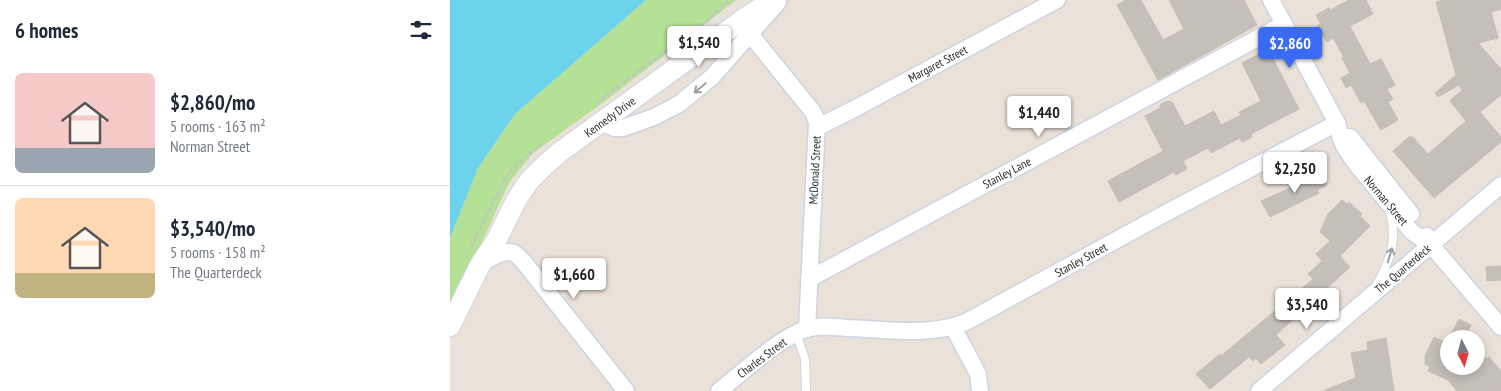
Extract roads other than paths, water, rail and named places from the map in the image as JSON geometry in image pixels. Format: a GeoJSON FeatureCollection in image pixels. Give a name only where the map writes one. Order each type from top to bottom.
{"type":"FeatureCollection","features":[{"type":"Feature","properties":{"kind":"street","name":"Kennedy Drive"},"geometry":{"type":"LineString","coordinates":[[480,265],[488,238],[512,190],[538,159],[686,52],[753,0]]}},
{"type":"Feature","properties":{"kind":"street","name":"Kennedy Drive"},"geometry":{"type":"LineString","coordinates":[[450,326],[480,265],[496,241],[517,199],[529,181],[560,152],[773,0]]}},
{"type":"Feature","properties":{"kind":"street"},"geometry":{"type":"LineString","coordinates":[[602,123],[616,128],[623,128],[654,117],[678,104],[712,77],[779,0]]}},
{"type":"Feature","properties":{"kind":"street","name":"Margaret Street"},"geometry":{"type":"LineString","coordinates":[[818,127],[1057,0]]}},
{"type":"Feature","properties":{"kind":"street","name":"Norman Street"},"geometry":{"type":"LineString","coordinates":[[1271,0],[1337,123],[1420,224],[1431,245],[1501,327]]}},
{"type":"Feature","properties":{"kind":"street","name":"Stanley Lane"},"geometry":{"type":"LineString","coordinates":[[809,279],[1284,24]]}},
{"type":"Feature","properties":{"kind":"street","name":"McDonald Street"},"geometry":{"type":"LineString","coordinates":[[750,34],[814,112],[818,127],[809,279],[801,331]]}},
{"type":"Feature","properties":{"kind":"street","name":"Norman Street"},"geometry":{"type":"LineString","coordinates":[[1337,123],[1345,148],[1357,166],[1412,232],[1431,245]]}},
{"type":"Feature","properties":{"kind":"street","name":"Stanley Street"},"geometry":{"type":"LineString","coordinates":[[801,331],[824,327],[924,331],[953,327],[985,312],[1164,214],[1337,123]]}},
{"type":"Feature","properties":{"kind":"street","name":"The Quarterdeck"},"geometry":{"type":"LineString","coordinates":[[1259,391],[1501,186]]}},
{"type":"Feature","properties":{"kind":"street"},"geometry":{"type":"LineString","coordinates":[[480,265],[486,260],[501,254],[515,254],[524,261],[626,391]]}},
{"type":"Feature","properties":{"kind":"street"},"geometry":{"type":"LineString","coordinates":[[953,327],[978,374],[980,391]]}},
{"type":"Feature","properties":{"kind":"street","name":"Charles Street"},"geometry":{"type":"LineString","coordinates":[[719,391],[771,350],[801,331]]}},
{"type":"Feature","properties":{"kind":"lane"},"geometry":{"type":"LineString","coordinates":[[1368,298],[1385,270],[1392,253],[1394,240],[1391,215],[1387,202]]}},
{"type":"Feature","properties":{"kind":"lane","name":"McDonald Street"},"geometry":{"type":"LineString","coordinates":[[801,331],[805,359],[806,391]]}},
{"type":"Feature","properties":{"kind":"water"},"geometry":{"type":"Polygon","coordinates":[[[450,0],[646,0],[515,114],[478,168],[450,238],[450,0]]]}}]}
